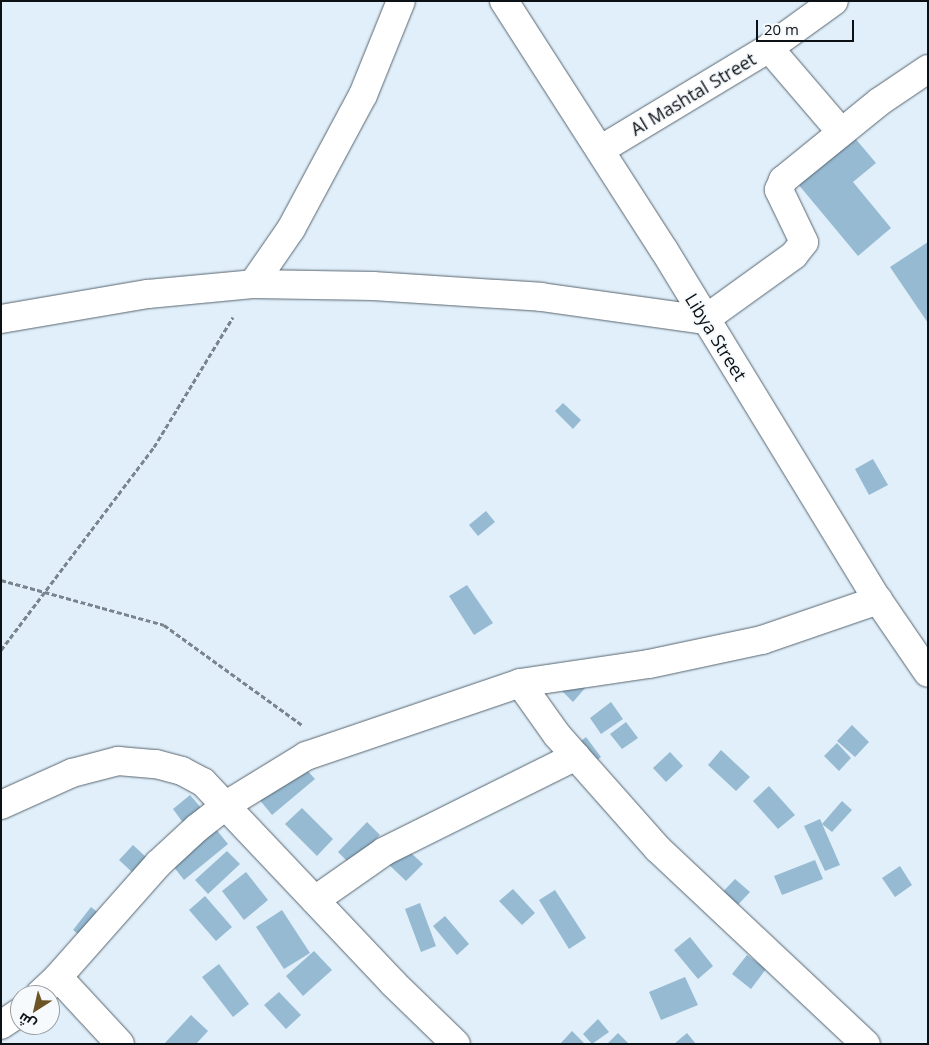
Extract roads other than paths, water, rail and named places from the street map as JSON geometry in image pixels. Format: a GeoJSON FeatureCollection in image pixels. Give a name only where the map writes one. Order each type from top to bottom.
{"type":"FeatureCollection","features":[{"type":"Feature","properties":{"kind":"main road"},"geometry":{"type":"LineString","coordinates":[[252,284],[291,230],[363,95],[401,1]]}},
{"type":"Feature","properties":{"kind":"main road","name":"Libya Street"},"geometry":{"type":"LineString","coordinates":[[504,1],[600,150],[878,600],[928,673]]}},
{"type":"Feature","properties":{"kind":"main road","name":"Al Mashtal Street"},"geometry":{"type":"LineString","coordinates":[[600,150],[768,48],[834,1]]}},
{"type":"Feature","properties":{"kind":"main road"},"geometry":{"type":"LineString","coordinates":[[768,48],[841,132]]}},
{"type":"Feature","properties":{"kind":"main road"},"geometry":{"type":"LineString","coordinates":[[1,319],[148,294],[252,284],[373,286],[541,297],[704,320],[800,248],[804,236],[779,187],[783,180],[841,132],[928,69]]}},
{"type":"Feature","properties":{"kind":"main road"},"geometry":{"type":"LineString","coordinates":[[50,985],[158,864],[226,805],[306,756],[330,746],[520,684],[649,664],[762,640],[878,600]]}},
{"type":"Feature","properties":{"kind":"main road"},"geometry":{"type":"LineString","coordinates":[[520,684],[576,756],[658,849],[707,898],[866,1044]]}},
{"type":"Feature","properties":{"kind":"main road"},"geometry":{"type":"LineString","coordinates":[[315,900],[385,851],[576,756]]}},
{"type":"Feature","properties":{"kind":"main road"},"geometry":{"type":"LineString","coordinates":[[1,806],[72,773],[118,761],[156,764],[182,771],[203,782],[456,1044]]}},
{"type":"Feature","properties":{"kind":"main road"},"geometry":{"type":"LineString","coordinates":[[60,995],[120,1044]]}}]}
